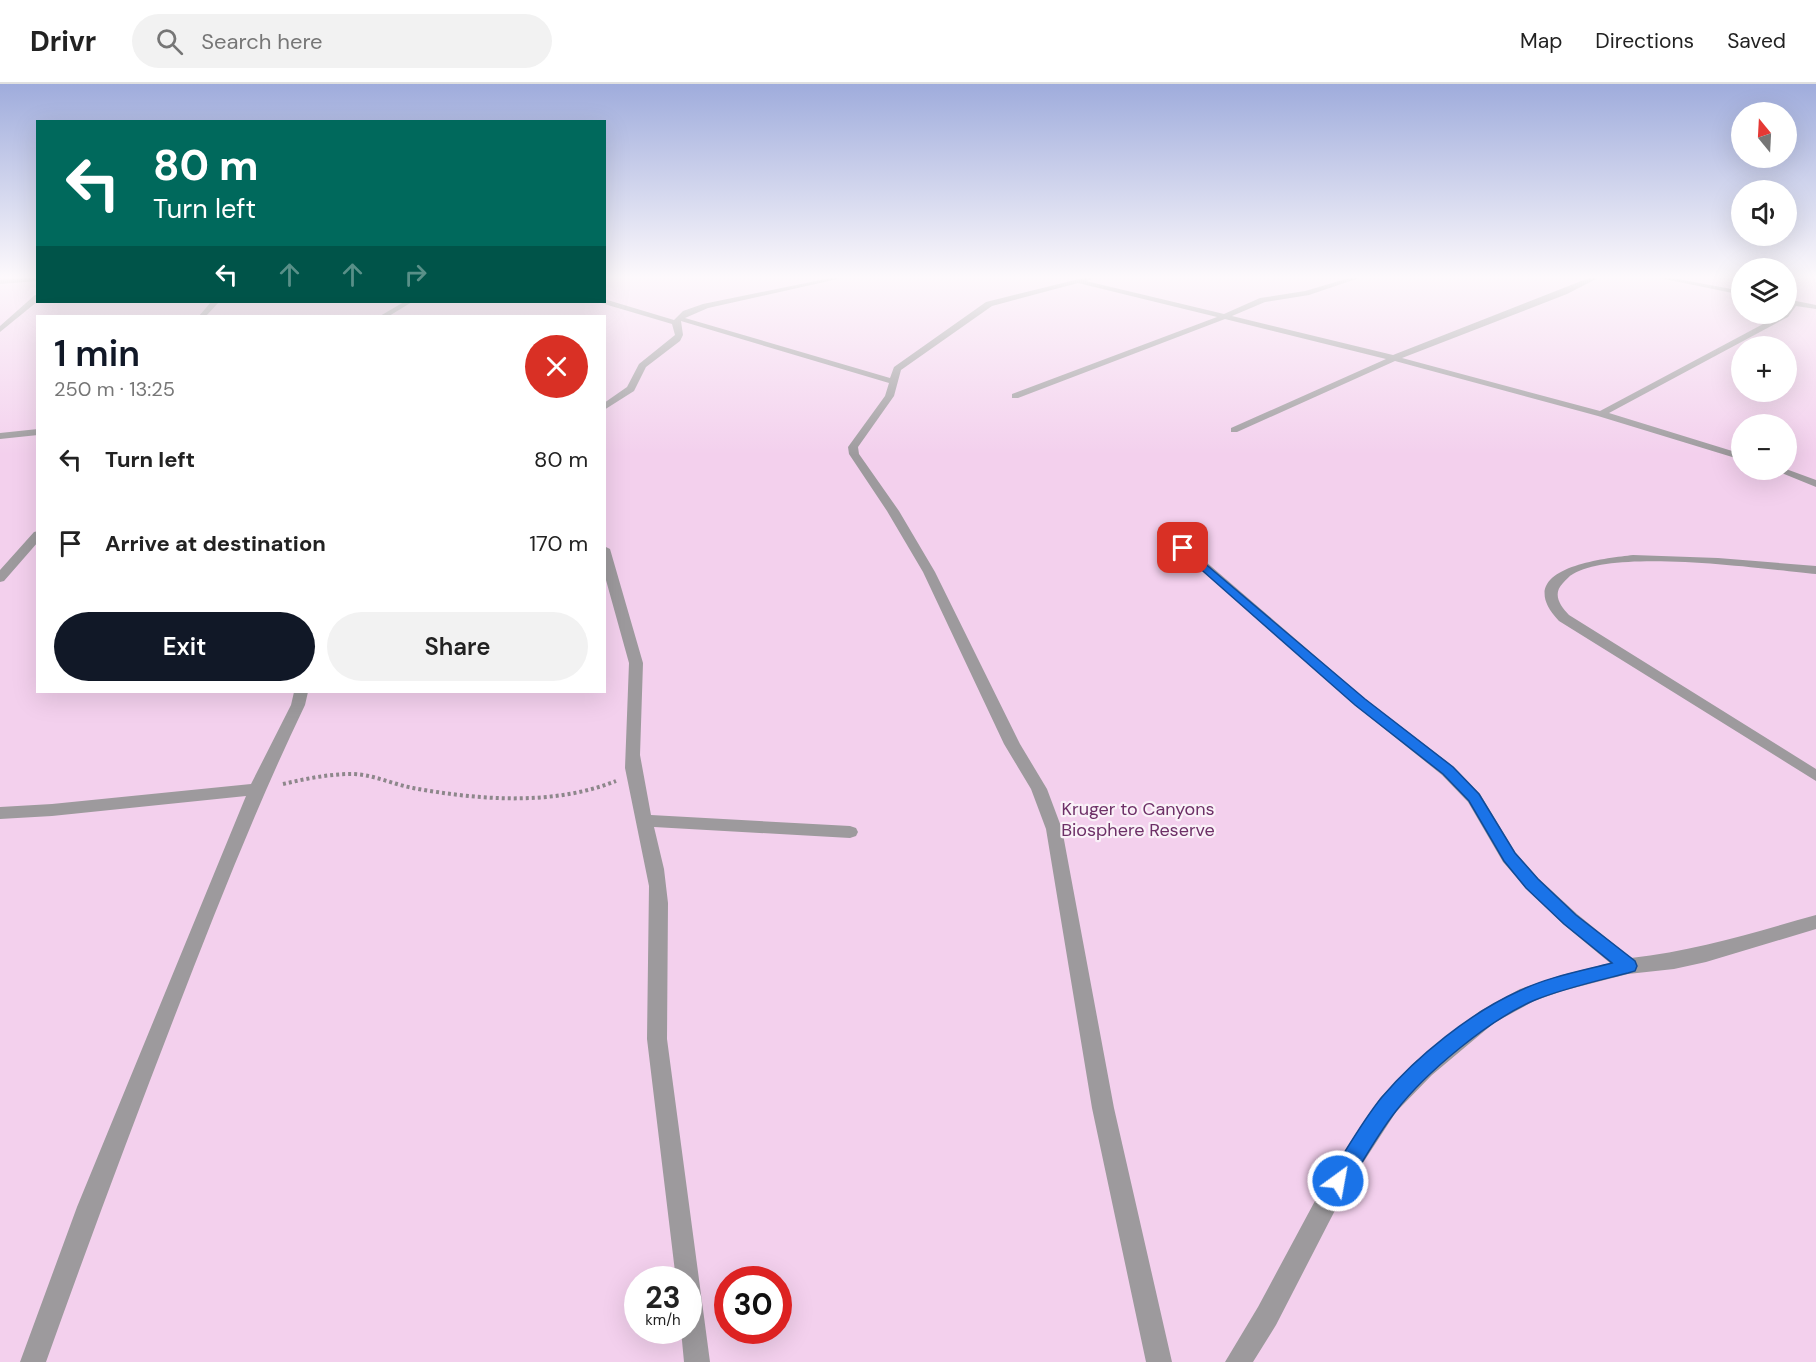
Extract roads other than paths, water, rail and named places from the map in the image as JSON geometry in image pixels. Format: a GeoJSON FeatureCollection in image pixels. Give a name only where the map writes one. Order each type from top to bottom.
{"type":"FeatureCollection","features":[{"type":"Feature","properties":{"kind":"street"},"geometry":{"type":"LineString","coordinates":[[606,406],[631,388],[642,366],[679,336]]}},
{"type":"Feature","properties":{"kind":"street"},"geometry":{"type":"LineString","coordinates":[[729,336],[892,381]]}},
{"type":"Feature","properties":{"kind":"street"},"geometry":{"type":"LineString","coordinates":[[945,336],[897,369],[889,396],[853,447],[854,453],[893,511],[929,572],[1007,734],[1039,789],[1054,829],[1103,1108],[1159,1362]]}},
{"type":"Feature","properties":{"kind":"street"},"geometry":{"type":"LineString","coordinates":[[1015,396],[1175,336]]}},
{"type":"Feature","properties":{"kind":"street"},"geometry":{"type":"LineString","coordinates":[[1305,336],[1601,414],[1731,454]]}},
{"type":"Feature","properties":{"kind":"street"},"geometry":{"type":"LineString","coordinates":[[1234,430],[1394,358],[1452,336]]}},
{"type":"Feature","properties":{"kind":"street"},"geometry":{"type":"LineString","coordinates":[[1601,414],[1747,336]]}},
{"type":"Feature","properties":{"kind":"street"},"geometry":{"type":"LineString","coordinates":[[0,436],[36,432]]}},
{"type":"Feature","properties":{"kind":"street"},"geometry":{"type":"LineString","coordinates":[[1797,477],[1816,484]]}},
{"type":"Feature","properties":{"kind":"street"},"geometry":{"type":"LineString","coordinates":[[1165,532],[1360,702],[1448,771],[1474,798],[1509,857],[1532,883],[1570,919],[1628,966]]}},
{"type":"Feature","properties":{"kind":"street"},"geometry":{"type":"LineString","coordinates":[[0,578],[36,536]]}},
{"type":"Feature","properties":{"kind":"street"},"geometry":{"type":"LineString","coordinates":[[606,556],[636,663],[637,682],[632,735],[633,768],[658,881],[657,1039],[697,1362]]}},
{"type":"Feature","properties":{"kind":"street"},"geometry":{"type":"LineString","coordinates":[[1815,571],[1701,561],[1618,558],[1566,572],[1555,580],[1551,592],[1556,610],[1564,618],[1816,776]]}},
{"type":"Feature","properties":{"kind":"street"},"geometry":{"type":"LineString","coordinates":[[33,1362],[89,1207],[257,789],[298,705],[301,693]]}},
{"type":"Feature","properties":{"kind":"street"},"geometry":{"type":"LineString","coordinates":[[0,813],[52,810],[257,789]]}},
{"type":"Feature","properties":{"kind":"street"},"geometry":{"type":"LineString","coordinates":[[643,821],[850,832]]}},
{"type":"Feature","properties":{"kind":"street"},"geometry":{"type":"LineString","coordinates":[[1238,1362],[1267,1316],[1338,1181],[1388,1105],[1424,1068],[1487,1017],[1527,995],[1562,983],[1628,966],[1695,956],[1816,922]]}},
{"type":"Feature","properties":{"kind":"park label","name":"Kruger to Canyons Biosphere Reserve"},"geometry":{"type":"Point","coordinates":[1138,819]}}]}
